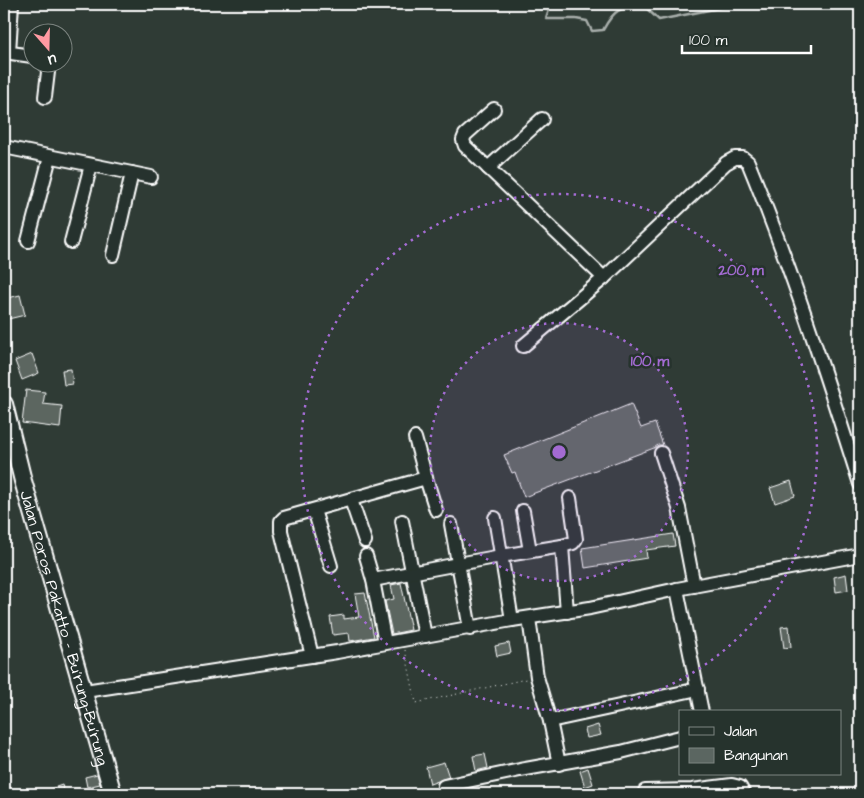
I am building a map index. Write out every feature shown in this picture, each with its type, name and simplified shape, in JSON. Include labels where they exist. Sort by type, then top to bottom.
[{"type":"main road","name":"Jalan Poros Pakatto - Bu'rung-Bu'rung","points":[[4,404],[23,482],[85,691],[113,794]]},
{"type":"street","points":[[12,4],[6,52],[22,54]]},
{"type":"street","points":[[45,97],[48,72]]},
{"type":"street","points":[[494,109],[464,137],[467,148],[604,278]]},
{"type":"street","points":[[488,168],[542,119]]},
{"type":"street","points":[[5,152],[50,157],[150,177]]},
{"type":"street","points":[[28,241],[50,157]]},
{"type":"street","points":[[523,346],[604,278],[726,163],[739,157],[746,159],[800,300],[860,484]]},
{"type":"street","points":[[71,242],[90,165]]},
{"type":"street","points":[[113,255],[132,173]]},
{"type":"street","points":[[415,438],[436,510]]},
{"type":"street","points":[[661,453],[678,508],[694,586]]},
{"type":"street","points":[[312,656],[280,527],[281,521],[284,518],[426,478]]},
{"type":"street","points":[[373,580],[573,543],[576,539],[570,498]]},
{"type":"street","points":[[351,500],[364,541]]},
{"type":"street","points":[[314,510],[331,566]]},
{"type":"street","points":[[523,511],[530,551]]},
{"type":"street","points":[[494,518],[512,620]]},
{"type":"street","points":[[402,521],[425,636]]},
{"type":"street","points":[[451,524],[470,629]]},
{"type":"street","points":[[562,546],[567,612]]},
{"type":"street","points":[[85,691],[312,656],[590,608],[677,588],[860,555]]},
{"type":"street","points":[[366,556],[373,580],[385,643]]},
{"type":"street","points":[[677,588],[702,710]]},
{"type":"street","points":[[529,618],[537,677],[550,721],[559,764]]},
{"type":"street","points":[[550,721],[698,689]]},
{"type":"street","points":[[444,786],[621,752],[679,737]]},
{"type":"street","points":[[645,791],[692,790],[714,780],[736,786],[742,789],[744,794]]},
{"type":"path","points":[[403,640],[416,703],[537,677]]},
{"type":"building","points":[[20,295],[25,315],[4,320],[4,299]]},
{"type":"building","points":[[32,354],[39,373],[22,380],[15,361]]},
{"type":"building","points":[[71,369],[73,384],[64,385],[62,370]]},
{"type":"building","points":[[26,390],[45,392],[43,404],[62,406],[60,428],[22,423]]},
{"type":"building","points":[[631,404],[641,428],[655,423],[663,445],[658,445],[524,497],[515,472],[512,473],[504,455]]},
{"type":"building","points":[[791,481],[795,496],[775,503],[770,488]]},
{"type":"building","points":[[673,534],[675,546],[646,550],[647,558],[585,568],[582,548]]},
{"type":"building","points":[[846,574],[848,590],[836,592],[834,577]]},
{"type":"building","points":[[401,583],[411,630],[392,634],[385,601],[394,599],[391,585]]},
{"type":"building","points":[[365,593],[374,637],[350,641],[349,633],[333,635],[330,617],[344,615],[344,619],[359,617],[355,594]]},
{"type":"building","points":[[789,626],[791,647],[784,648],[781,627]]},
{"type":"building","points":[[509,643],[511,653],[497,656],[495,646]]},
{"type":"building","points":[[598,725],[601,735],[587,738],[585,729]]},
{"type":"building","points":[[485,754],[488,768],[476,771],[473,756]]},
{"type":"building","points":[[444,762],[449,777],[430,784],[426,767]]},
{"type":"building","points":[[588,768],[593,784],[585,787],[580,771]]},
{"type":"building","points":[[97,774],[100,784],[87,787],[85,777]]},
{"type":"building","points":[[62,785],[65,794],[39,794],[39,793]]},
{"type":"waterway","points":[[533,4],[549,10],[546,19],[587,21],[592,31],[603,30],[611,17],[623,9],[644,6],[659,20],[739,4]]}]
